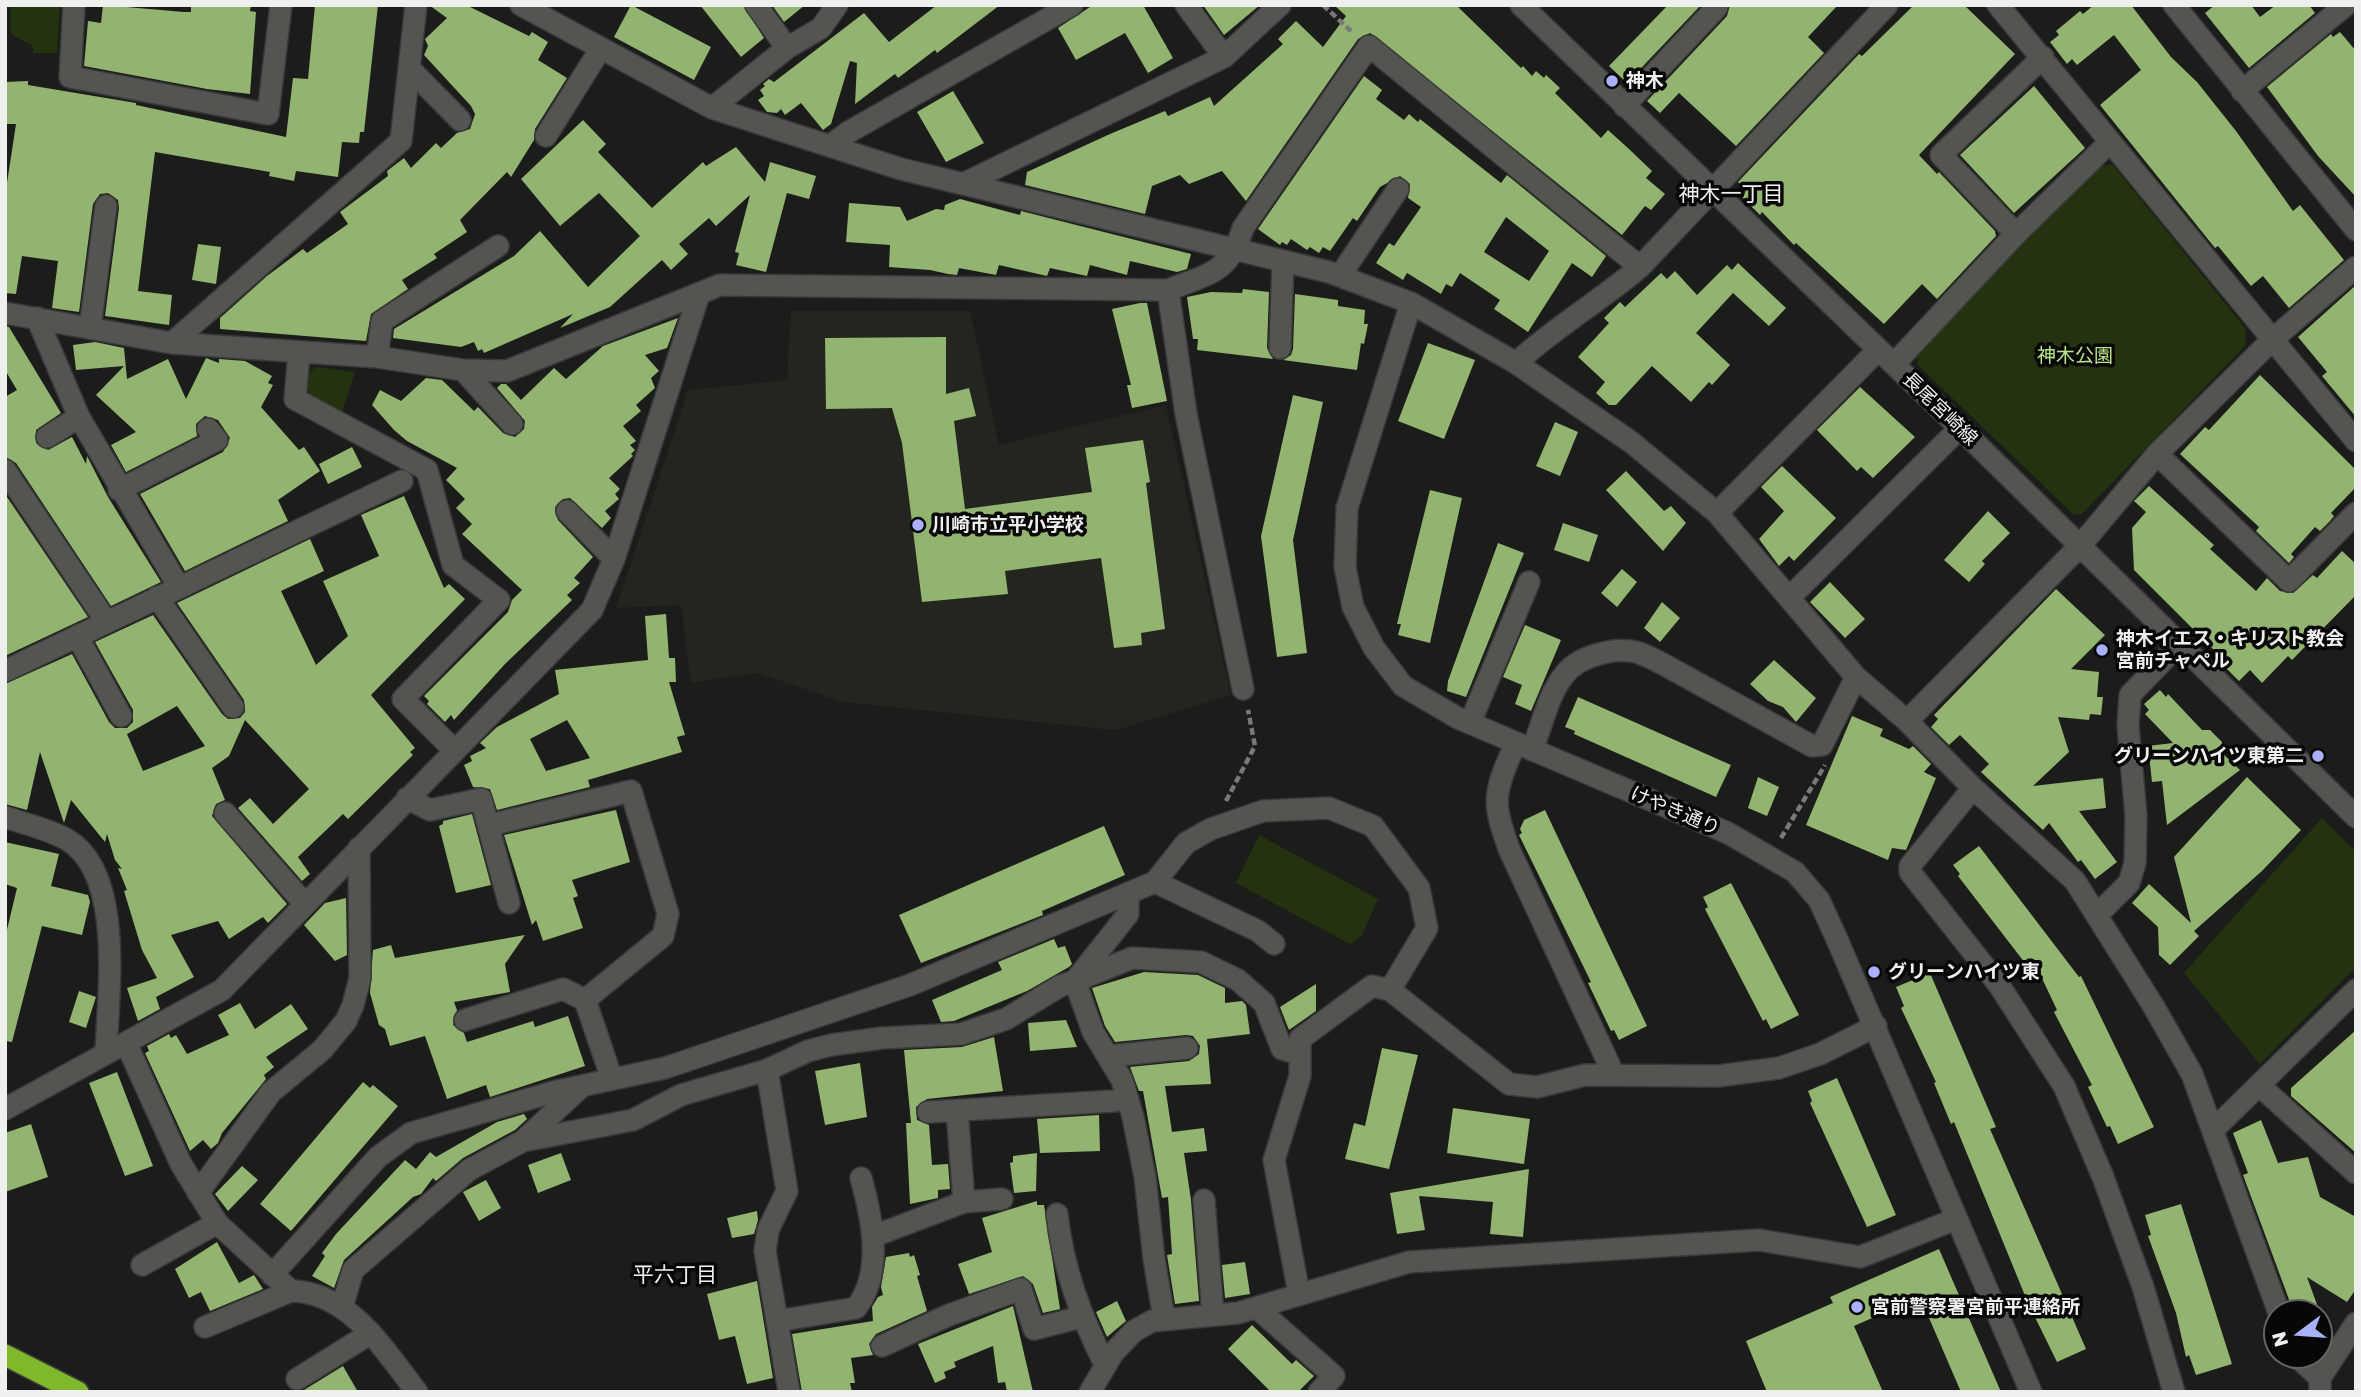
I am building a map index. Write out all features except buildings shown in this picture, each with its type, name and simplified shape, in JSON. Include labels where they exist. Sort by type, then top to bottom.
[{"type":"highway","points":[[5,1355],[78,1392]]},
{"type":"street","points":[[74,5],[70,77],[268,114],[281,5]]},
{"type":"street","points":[[172,343],[401,141],[416,5]]},
{"type":"street","points":[[521,5],[712,108],[901,169],[1340,276],[1410,303],[1516,363],[1631,442],[1717,513],[1856,677],[1907,721],[1973,788],[2075,881],[2192,1074],[2274,1299]]},
{"type":"street","points":[[756,5],[787,48]]},
{"type":"street","points":[[712,108],[787,48],[821,28],[837,5]]},
{"type":"street","points":[[830,146],[847,133],[1072,5]]},
{"type":"street","points":[[1186,5],[1224,57]]},
{"type":"street","points":[[965,183],[1224,57],[1280,5]]},
{"type":"street","name":"長尾宮崎線","points":[[1521,5],[1886,357],[2356,817]]},
{"type":"street","points":[[1516,363],[1549,332],[1604,298],[1640,267],[1888,5]]},
{"type":"street","points":[[1998,5],[2356,441]]},
{"type":"street","points":[[2174,5],[2356,230]]},
{"type":"street","points":[[2242,91],[2346,5]]},
{"type":"street","points":[[2352,5],[2356,9]]},
{"type":"street","points":[[1624,106],[1717,7]]},
{"type":"street","points":[[5,313],[172,343],[299,354],[377,357],[463,370],[507,371],[720,285],[1168,290],[1213,272],[1236,252],[1243,228],[1369,46],[1640,267]]},
{"type":"street","points":[[546,136],[601,48]]},
{"type":"street","points":[[2016,234],[1941,155],[2043,57]]},
{"type":"street","points":[[409,68],[460,120]]},
{"type":"street","points":[[1717,513],[1886,357],[2109,143]]},
{"type":"street","points":[[1340,276],[1398,189]]},
{"type":"street","points":[[90,328],[106,206]]},
{"type":"street","points":[[377,357],[382,321],[498,246]]},
{"type":"street","points":[[1280,348],[1283,263]]},
{"type":"street","points":[[1907,721],[2080,546],[2157,454],[2272,340],[2356,267]]},
{"type":"street","points":[[1168,290],[1186,414],[1243,689]]},
{"type":"street","points":[[5,1109],[222,990],[592,610],[614,559],[699,294]]},
{"type":"street","name":"けやき通り","points":[[1410,303],[1347,508],[1345,567],[1353,607],[1374,648],[1403,686],[1469,723],[1728,833],[1795,872],[1819,900],[2031,1392]]},
{"type":"street","points":[[37,318],[79,417],[119,490],[179,587]]},
{"type":"street","points":[[299,354],[295,399],[427,470],[453,565],[499,600],[402,699],[454,750]]},
{"type":"street","points":[[463,370],[512,424]]},
{"type":"street","points":[[47,437],[79,417]]},
{"type":"street","points":[[1790,597],[1959,428]]},
{"type":"street","points":[[119,490],[217,440],[208,429]]},
{"type":"street","points":[[2157,454],[2289,581],[2356,513]]},
{"type":"street","points":[[5,470],[106,621]]},
{"type":"street","points":[[5,671],[402,481]]},
{"type":"street","points":[[567,511],[614,559]]},
{"type":"street","points":[[1469,723],[1529,582]]},
{"type":"street","points":[[157,597],[233,707]]},
{"type":"street","points":[[77,636],[121,716]]},
{"type":"street","points":[[2097,915],[2129,883],[2135,863],[2136,816],[2128,726],[2130,695],[2179,644]]},
{"type":"street","points":[[1532,750],[1565,673],[1592,657],[1614,651],[1635,652],[1661,663],[1812,746],[1822,745],[1856,677]]},
{"type":"street","points":[[1511,754],[1495,793],[1498,818],[1509,849],[1614,1075]]},
{"type":"street","points":[[1973,788],[1910,866],[1910,872],[1999,985],[2064,1086],[2108,1189],[2143,1287],[2175,1392]]},
{"type":"street","points":[[490,825],[631,791],[668,914],[663,936],[585,1000]]},
{"type":"street","points":[[407,799],[429,810],[481,799],[509,903]]},
{"type":"street","points":[[272,1275],[317,1229],[378,1157],[411,1133],[583,1085],[665,1068],[752,1041],[897,990],[1154,883],[1186,843],[1211,829],[1264,811],[1329,808],[1373,826],[1419,888],[1426,928],[1390,990]]},
{"type":"street","points":[[225,813],[305,904]]},
{"type":"street","points":[[5,817],[68,839],[98,874],[106,902],[109,976],[106,1052]]},
{"type":"street","points":[[198,1193],[271,1092],[285,1078],[310,1062],[346,1021],[360,978],[359,848]]},
{"type":"street","points":[[1154,883],[1258,931],[1274,944]]},
{"type":"street","points":[[1075,981],[1128,914],[1128,893]]},
{"type":"street","points":[[523,1141],[633,1120],[681,1095],[767,1070],[808,1051],[831,1045],[881,1038],[961,1034],[1006,1019],[1060,986],[1132,958],[1201,962],[1238,980],[1264,1003],[1282,1049],[1299,1054]]},
{"type":"street","points":[[1075,981],[1093,1032],[1122,1080],[1133,1117],[1145,1177],[1164,1318]]},
{"type":"street","points":[[1299,1294],[1274,1160],[1300,1076],[1300,1039],[1372,986],[1390,990],[1509,1084],[1537,1087],[1585,1075],[1718,1076],[1779,1068],[1820,1054],[1875,1026]]},
{"type":"street","points":[[465,1020],[563,989],[585,1000],[612,1079]]},
{"type":"street","points":[[2213,1130],[2356,990]]},
{"type":"street","points":[[126,1043],[181,1164],[217,1223],[291,1291]]},
{"type":"street","points":[[1109,1056],[1187,1048]]},
{"type":"street","points":[[767,1070],[787,1191],[768,1230],[765,1251],[789,1392]]},
{"type":"street","points":[[342,1307],[353,1270],[469,1170],[523,1141],[583,1085]]},
{"type":"street","points":[[2260,1086],[2356,1173]]},
{"type":"street","points":[[928,1112],[1114,1101]]},
{"type":"street","points":[[957,1111],[964,1202]]},
{"type":"street","points":[[777,1321],[856,1308],[862,1301],[871,1267],[874,1236],[861,1178]]},
{"type":"street","points":[[874,1236],[964,1202],[1002,1199]]},
{"type":"street","points":[[1205,1200],[1213,1315]]},
{"type":"street","points":[[1057,1214],[1062,1251],[1081,1317],[1105,1365]]},
{"type":"street","points":[[1090,1392],[1105,1365],[1134,1331],[1164,1318],[1213,1315],[1257,1308],[1409,1262],[1759,1240],[1860,1256],[1956,1219]]},
{"type":"street","points":[[142,1265],[217,1223]]},
{"type":"street","points":[[882,1346],[949,1315],[1021,1289],[1034,1329],[1081,1317]]},
{"type":"street","points":[[205,1327],[291,1291],[301,1291],[342,1307],[371,1333],[417,1392]]},
{"type":"street","points":[[1257,1308],[1334,1376],[1320,1392]]},
{"type":"street","points":[[2307,1369],[2320,1385],[2356,1323]]},
{"type":"street","points":[[297,1378],[371,1333]]},
{"type":"path","points":[[1323,5],[1369,46]]},
{"type":"path","points":[[1211,829],[1255,746],[1243,689]]},
{"type":"path","points":[[1776,845],[1828,760]]},
{"type":"shaded area","name":"川崎市立平小学校","points":[[791,311],[970,311],[999,445],[1166,405],[1231,695],[1116,730],[843,702],[757,673],[691,683],[681,605],[616,608],[688,390],[787,380]]},
{"type":"green space","points":[[10,5],[60,5],[57,53],[33,53],[33,46],[11,34]]},
{"type":"green space","name":"神木公園","points":[[2112,164],[2246,329],[2245,346],[2081,515],[2073,514],[1918,365],[1916,355],[2098,166]]},
{"type":"green space","points":[[316,367],[355,372],[342,412],[306,389],[308,375]]},
{"type":"green space","points":[[2322,818],[2356,852],[2356,967],[2260,1064],[2184,973]]},
{"type":"green space","points":[[1259,835],[1378,899],[1362,935],[1350,944],[1236,883]]},
{"type":"place","name":"神木","points":[[1612,81]]},
{"type":"place","name":"川崎市立平小学校","points":[[918,525]]},
{"type":"place","name":"神木イエス・キリスト教会 宮前チャペル","points":[[2102,650]]},
{"type":"place","name":"グリーンハイツ東第二","points":[[2318,756]]},
{"type":"place","name":"グリーンハイツ東","points":[[1874,972]]},
{"type":"place","name":"宮前警察署宮前平連絡所","points":[[1857,1307]]},
{"type":"district","name":"神木一丁目","points":[[1731,194]]},
{"type":"district","name":"平六丁目","points":[[675,1275]]}]
